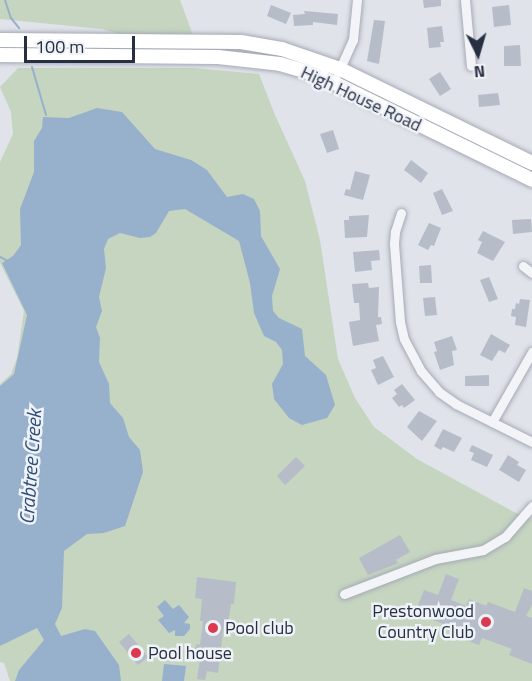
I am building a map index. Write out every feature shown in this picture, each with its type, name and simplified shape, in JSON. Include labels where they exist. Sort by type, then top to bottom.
[{"type":"main road","name":"High House Road","points":[[0,40],[241,42],[282,49],[340,69],[532,163]]},
{"type":"main road","name":"High House Road","points":[[0,55],[249,59],[280,64],[316,74],[532,180]]},
{"type":"street","points":[[334,83],[353,40],[357,0]]},
{"type":"street","points":[[465,0],[471,66]]},
{"type":"street","points":[[400,213],[394,244],[400,322],[404,339],[421,371],[439,392],[456,404],[532,442]]},
{"type":"street","points":[[523,266],[532,273]]},
{"type":"street","points":[[492,422],[532,352]]},
{"type":"street","points":[[344,594],[435,559],[483,550],[505,537],[532,506]]},
{"type":"green space","points":[[0,0],[180,0],[194,38],[123,35],[102,29],[0,19]]},
{"type":"green space","name":"Prestonwood Country Club","points":[[18,68],[193,68],[259,74],[305,181],[320,240],[338,359],[355,398],[374,427],[417,459],[514,512],[532,519],[532,681],[10,681],[4,663],[0,662],[0,384],[11,374],[17,358],[24,311],[0,263],[0,162],[13,134],[11,112],[0,87]]},
{"type":"water","name":"Crabtree Creek","points":[[97,108],[122,112],[155,149],[191,160],[207,170],[227,197],[243,194],[254,199],[260,211],[261,236],[280,269],[272,296],[273,311],[279,318],[302,329],[305,356],[326,375],[335,405],[327,418],[302,425],[289,418],[274,399],[272,384],[283,364],[282,350],[276,342],[264,336],[254,313],[250,283],[239,241],[185,209],[169,211],[156,233],[150,237],[140,238],[120,233],[108,239],[104,249],[106,268],[99,297],[102,311],[96,327],[100,338],[99,362],[109,384],[110,403],[123,418],[129,437],[140,450],[143,472],[125,526],[104,533],[87,534],[64,551],[62,608],[55,624],[61,636],[85,629],[95,631],[119,665],[121,681],[15,681],[19,670],[44,640],[37,628],[0,646],[0,386],[14,374],[27,315],[2,263],[13,256],[21,245],[20,209],[34,172],[34,141],[42,128],[43,117],[69,118]]},
{"type":"water","points":[[165,600],[173,609],[179,605],[189,617],[184,623],[190,624],[190,629],[184,636],[175,636],[175,630],[169,633],[158,620],[164,616],[157,607]]},
{"type":"water","points":[[164,664],[186,666],[184,681],[162,681]]},
{"type":"building","points":[[423,0],[441,0],[441,6],[424,8]]},
{"type":"building","points":[[271,5],[291,13],[286,24],[267,16]]},
{"type":"building","points":[[509,5],[511,25],[494,27],[492,7]]},
{"type":"building","points":[[304,11],[338,14],[337,25],[313,22],[313,25],[294,26],[293,15],[305,14]]},
{"type":"building","points":[[374,20],[385,21],[379,64],[367,61]]},
{"type":"building","points":[[442,26],[444,42],[440,42],[441,47],[429,48],[427,28]]},
{"type":"building","points":[[520,45],[521,66],[504,66],[504,46]]},
{"type":"building","points":[[440,72],[451,89],[440,96],[429,79]]},
{"type":"building","points":[[498,93],[500,105],[479,107],[478,95]]},
{"type":"building","points":[[333,130],[339,149],[327,153],[320,134]]},
{"type":"building","points":[[411,160],[428,173],[421,183],[404,170]]},
{"type":"building","points":[[355,171],[370,175],[363,200],[344,195],[346,189],[350,190]]},
{"type":"building","points":[[442,189],[453,211],[442,215],[433,193]]},
{"type":"building","points":[[369,215],[367,237],[345,238],[344,220],[349,220],[349,216]]},
{"type":"building","points":[[531,219],[532,232],[513,234],[512,220]]},
{"type":"building","points":[[429,223],[441,228],[434,246],[431,245],[428,250],[418,245]]},
{"type":"building","points":[[483,231],[505,242],[493,261],[477,253],[482,242],[478,240]]},
{"type":"building","points":[[379,250],[380,260],[371,261],[372,270],[355,272],[353,252]]},
{"type":"building","points":[[431,265],[432,283],[420,283],[419,266]]},
{"type":"building","points":[[489,277],[498,299],[489,302],[480,280]]},
{"type":"building","points":[[368,283],[369,288],[379,287],[378,317],[381,317],[382,324],[376,325],[379,341],[353,346],[349,322],[360,320],[359,303],[354,303],[352,284]]},
{"type":"building","points":[[435,297],[437,315],[425,316],[423,298]]},
{"type":"building","points":[[520,299],[530,300],[526,327],[515,325],[516,317],[511,316],[512,309],[515,309],[516,303],[519,304]]},
{"type":"building","points":[[491,334],[510,345],[505,353],[499,350],[492,361],[480,355]]},
{"type":"building","points":[[452,336],[457,350],[452,351],[454,365],[440,370],[434,352],[437,351],[434,342]]},
{"type":"building","points":[[383,356],[394,377],[378,385],[371,370],[376,368],[373,360]]},
{"type":"building","points":[[489,375],[489,386],[465,386],[465,376]]},
{"type":"building","points":[[402,384],[415,400],[404,408],[402,405],[399,407],[392,398],[397,394],[394,390]]},
{"type":"building","points":[[419,411],[437,421],[422,441],[407,427]]},
{"type":"building","points":[[443,429],[462,438],[454,452],[443,447],[441,450],[434,446]]},
{"type":"building","points":[[472,445],[493,455],[487,467],[471,460],[474,453],[469,451]]},
{"type":"building","points":[[508,455],[519,462],[517,465],[526,470],[519,482],[499,470]]},
{"type":"building","points":[[296,457],[305,466],[285,485],[277,476]]},
{"type":"building","points":[[400,535],[410,552],[396,560],[398,563],[368,575],[359,558]]},
{"type":"building","name":"Prestonwood Country Club","points":[[446,574],[459,579],[451,600],[466,606],[469,599],[486,606],[488,602],[515,612],[524,588],[532,591],[532,605],[526,616],[532,618],[532,664],[509,655],[512,649],[482,638],[479,645],[449,634],[451,627],[415,613],[424,590],[438,595]]},
{"type":"building","name":"Pool club","points":[[197,577],[236,582],[234,604],[231,604],[228,623],[224,623],[218,673],[207,671],[205,680],[197,679],[200,659],[196,659],[194,652],[197,644],[200,645],[203,621],[200,621],[202,599],[195,598]]},
{"type":"building","name":"Pool house","points":[[129,634],[148,657],[138,665],[119,642]]},
{"type":"waterway","points":[[5,0],[11,18],[19,28]]},
{"type":"waterway","points":[[32,67],[46,115]]},
{"type":"waterway","points":[[0,257],[6,260]]},
{"type":"place","name":"Prestonwood Country Club","points":[[486,622]]},
{"type":"place","name":"Pool club","points":[[213,628]]},
{"type":"place","name":"Pool house","points":[[136,653]]}]
